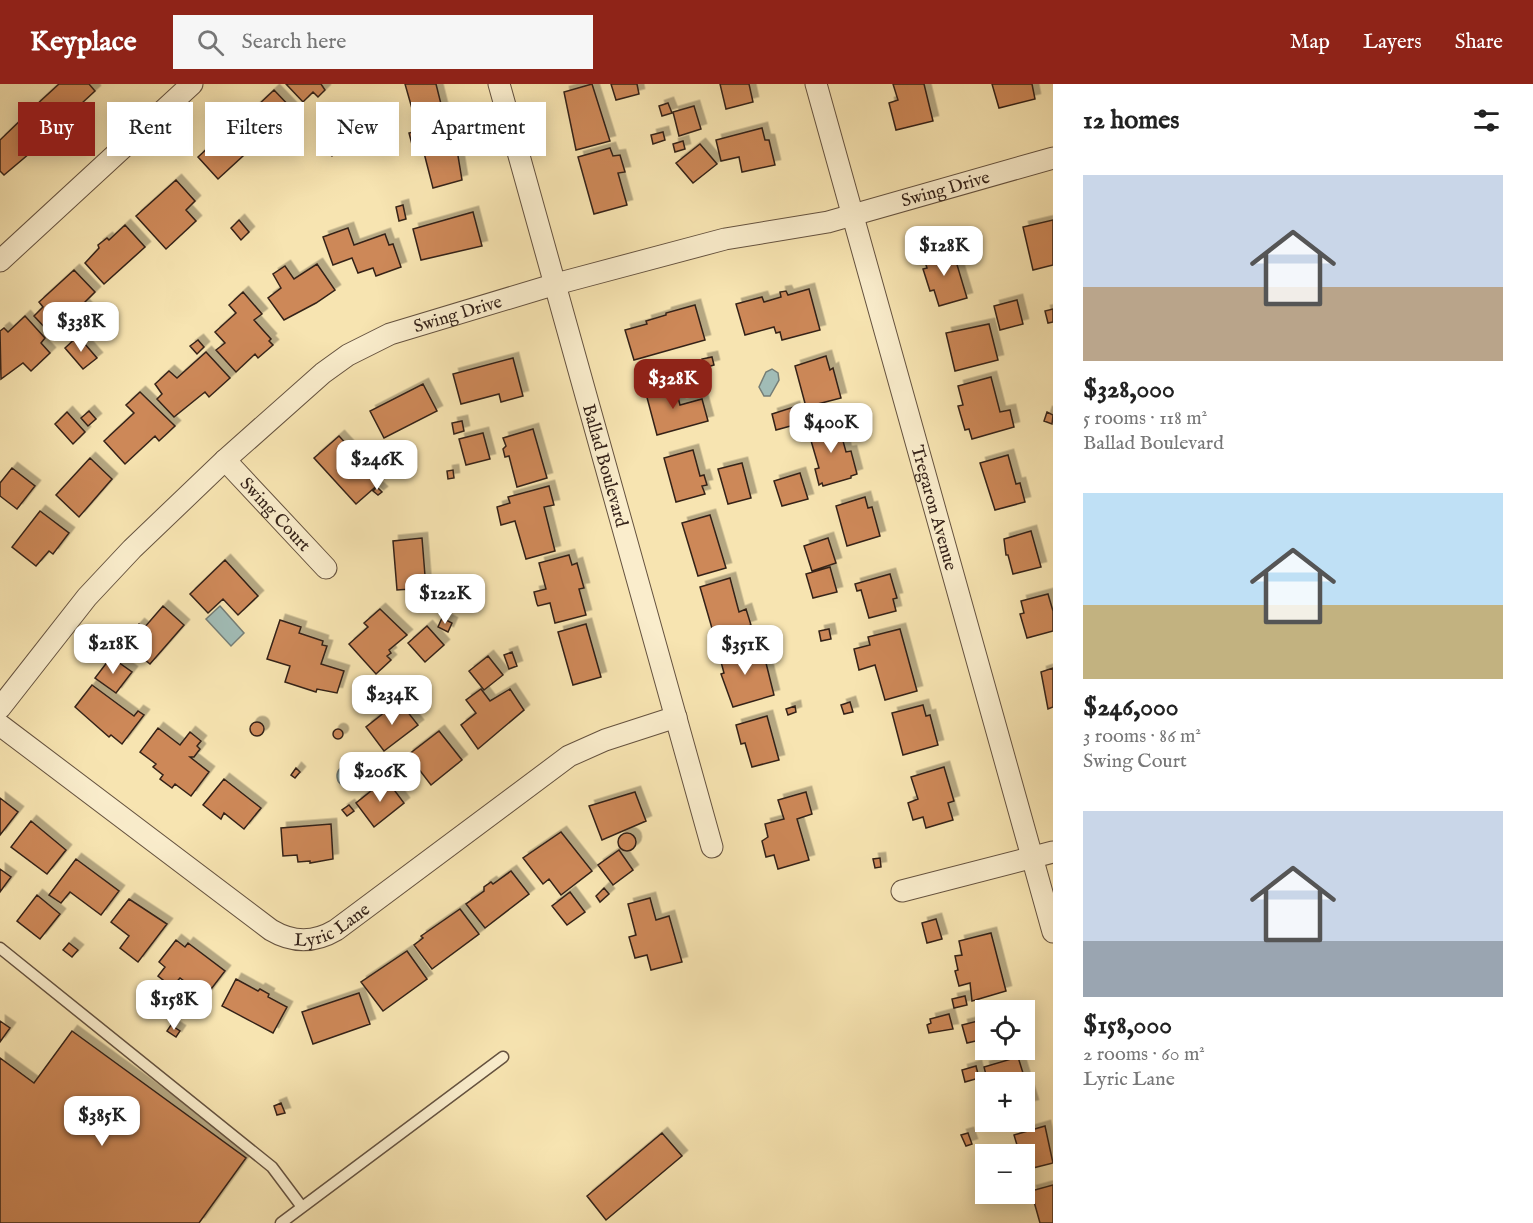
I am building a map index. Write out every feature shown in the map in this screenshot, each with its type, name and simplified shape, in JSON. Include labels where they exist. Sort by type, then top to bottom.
[{"type":"street","points":[[0,261],[192,84]]},
{"type":"street","name":"Ballad Boulevard","points":[[499,84],[712,847]]},
{"type":"street","name":"Tregaron Avenue","points":[[816,84],[1053,932]]},
{"type":"street","name":"Swing Drive","points":[[0,708],[87,597],[132,549],[225,460],[323,373],[348,355],[390,334],[556,284],[725,239],[789,230],[1053,158]]},
{"type":"street","name":"Swing Court","points":[[225,460],[326,568]]},
{"type":"street","name":"Lyric Lane","points":[[0,725],[271,930],[283,938],[300,941],[324,937],[336,930],[569,756],[605,740],[676,717]]},
{"type":"street","points":[[902,891],[1053,852]]},
{"type":"lane","points":[[0,948],[272,1167],[302,1207]]},
{"type":"lane","points":[[281,1223],[503,1057]]},
{"type":"water","points":[[772,369],[778,373],[779,380],[770,396],[764,396],[759,387],[766,372]]},
{"type":"water","points":[[220,606],[244,633],[231,646],[206,619]]},
{"type":"water","points":[[348,765],[356,768],[359,776],[356,784],[348,787],[340,784],[337,776],[340,768]]},
{"type":"building","points":[[59,84],[89,84],[95,91],[83,102],[39,102]]},
{"type":"building","points":[[286,84],[321,84],[325,90],[318,97],[313,92],[303,102]]},
{"type":"building","points":[[405,84],[436,84],[440,102],[411,102],[411,105]]},
{"type":"building","points":[[592,84],[610,141],[576,150],[564,92]]},
{"type":"building","points":[[611,84],[637,84],[639,94],[616,100]]},
{"type":"building","points":[[720,84],[749,84],[753,102],[726,109]]},
{"type":"building","points":[[893,84],[924,84],[933,121],[896,130],[889,103],[898,100]]},
{"type":"building","points":[[992,84],[1032,84],[1035,99],[999,108]]},
{"type":"building","points":[[274,90],[285,102],[261,102]]},
{"type":"building","points":[[668,103],[672,113],[662,116],[659,106]]},
{"type":"building","points":[[694,106],[701,129],[679,136],[673,112]]},
{"type":"building","points":[[18,123],[18,156],[26,156],[4,175],[0,171],[0,140]]},
{"type":"building","points":[[762,128],[765,140],[769,140],[775,165],[742,172],[739,157],[721,161],[716,140]]},
{"type":"building","points":[[663,132],[665,140],[653,144],[651,135]]},
{"type":"building","points":[[683,141],[685,149],[675,152],[673,144]]},
{"type":"building","points":[[700,144],[717,164],[693,183],[676,163]]},
{"type":"building","points":[[610,148],[613,156],[620,155],[625,172],[618,173],[627,205],[594,214],[578,157]]},
{"type":"building","points":[[205,151],[205,156],[243,156],[218,179],[198,157]]},
{"type":"building","points":[[425,156],[458,156],[462,180],[433,188]]},
{"type":"building","points":[[176,180],[195,201],[186,210],[196,221],[166,249],[136,216]]},
{"type":"building","points":[[403,205],[406,219],[399,221],[396,207]]},
{"type":"building","points":[[473,212],[482,246],[421,260],[413,229]]},
{"type":"building","points":[[239,220],[249,232],[241,240],[231,228]]},
{"type":"building","points":[[1053,220],[1053,265],[1033,270],[1023,227]]},
{"type":"building","points":[[125,225],[145,247],[104,284],[85,263],[99,248],[98,245],[107,238],[109,240]]},
{"type":"building","points":[[348,228],[354,245],[385,234],[389,245],[393,244],[401,267],[376,276],[373,268],[358,273],[352,258],[333,265],[323,237]]},
{"type":"building","points":[[952,248],[967,298],[939,306],[934,290],[930,291],[923,269],[927,268],[923,256]]},
{"type":"building","points":[[317,264],[335,290],[284,320],[268,298],[281,288],[273,274],[285,266],[294,279]]},
{"type":"building","points":[[74,270],[95,292],[83,304],[92,314],[79,326],[72,318],[62,327],[58,322],[48,331],[34,316],[43,307],[39,302]]},
{"type":"building","points":[[809,289],[820,330],[782,340],[780,332],[776,333],[774,327],[745,335],[736,304],[762,297],[764,302],[781,297],[780,292],[786,291],[788,295]]},
{"type":"building","points":[[243,292],[262,314],[254,320],[271,339],[269,341],[273,345],[258,358],[255,354],[236,372],[216,350],[225,343],[215,332],[236,313],[229,305]]},
{"type":"building","points":[[1017,300],[1023,324],[1000,330],[994,306]]},
{"type":"building","points":[[695,305],[705,340],[634,360],[625,330],[647,324],[646,321],[666,315],[666,313]]},
{"type":"building","points":[[1053,309],[1053,322],[1048,323],[1045,311]]},
{"type":"building","points":[[25,316],[45,338],[41,343],[50,353],[31,371],[23,363],[1,379],[0,331],[4,328],[8,332]]},
{"type":"building","points":[[989,324],[998,360],[955,371],[946,333]]},
{"type":"building","points":[[78,336],[97,358],[83,369],[65,348]]},
{"type":"building","points":[[198,340],[204,347],[197,354],[190,346]]},
{"type":"building","points":[[206,352],[230,378],[209,397],[205,392],[174,417],[157,399],[162,394],[155,384],[169,371],[177,378]]},
{"type":"building","points":[[826,356],[830,370],[833,368],[841,398],[806,407],[795,366]]},
{"type":"building","points":[[712,357],[714,365],[704,368],[702,359]]},
{"type":"building","points":[[513,358],[523,396],[501,402],[499,394],[461,404],[453,374]]},
{"type":"building","points":[[991,377],[1000,412],[1010,410],[1014,427],[972,439],[969,429],[965,430],[958,406],[963,405],[958,386]]},
{"type":"building","points":[[674,382],[680,405],[702,399],[708,421],[657,435],[645,390]]},
{"type":"building","points":[[423,384],[437,411],[384,438],[370,411]]},
{"type":"building","points":[[140,392],[175,426],[159,441],[155,436],[125,464],[104,441],[134,413],[126,405]]},
{"type":"building","points":[[794,407],[798,424],[776,430],[772,414]]},
{"type":"building","points":[[89,411],[96,419],[88,426],[81,418]]},
{"type":"building","points":[[67,412],[85,432],[73,444],[55,424]]},
{"type":"building","points":[[1047,412],[1053,415],[1052,424],[1044,421]]},
{"type":"building","points":[[837,419],[846,452],[851,451],[857,474],[823,486],[822,483],[819,485],[815,469],[819,468],[807,427]]},
{"type":"building","points":[[462,421],[464,431],[454,434],[452,423]]},
{"type":"building","points":[[533,429],[547,478],[517,487],[509,456],[505,457],[503,449],[506,446],[503,438]]},
{"type":"building","points":[[483,433],[490,459],[466,465],[459,439]]},
{"type":"building","points":[[339,436],[381,482],[356,504],[314,458]]},
{"type":"building","points":[[693,450],[700,476],[704,475],[707,485],[702,486],[705,494],[676,502],[664,458]]},
{"type":"building","points":[[1008,455],[1016,484],[1020,483],[1025,502],[995,510],[980,463]]},
{"type":"building","points":[[90,458],[112,479],[79,517],[56,495]]},
{"type":"building","points":[[742,463],[751,498],[728,504],[718,469]]},
{"type":"building","points":[[12,468],[35,486],[17,509],[0,496],[0,483]]},
{"type":"building","points":[[453,470],[454,478],[448,479],[447,471]]},
{"type":"building","points":[[800,473],[808,499],[782,506],[774,481]]},
{"type":"building","points":[[549,486],[554,505],[544,507],[555,551],[526,559],[515,521],[501,525],[497,507],[510,503],[508,497]]},
{"type":"building","points":[[377,487],[382,492],[378,495],[373,491]]},
{"type":"building","points":[[865,497],[868,508],[872,507],[880,536],[847,546],[836,506]]},
{"type":"building","points":[[40,511],[69,533],[53,554],[49,551],[36,566],[12,547]]},
{"type":"building","points":[[710,515],[726,568],[698,576],[682,523]]},
{"type":"building","points":[[1031,531],[1041,567],[1013,574],[1008,555],[1006,555],[1004,539]]},
{"type":"building","points":[[422,538],[426,588],[397,590],[393,541]]},
{"type":"building","points":[[828,538],[836,563],[812,571],[804,546]]},
{"type":"building","points":[[569,555],[572,565],[577,563],[584,588],[579,589],[586,615],[555,623],[550,603],[538,606],[537,604],[534,592],[546,589],[539,563]]},
{"type":"building","points":[[225,560],[258,596],[238,615],[223,599],[208,613],[190,594]]},
{"type":"building","points":[[830,567],[837,592],[813,598],[806,574]]},
{"type":"building","points":[[890,574],[897,598],[893,599],[896,611],[869,618],[861,590],[857,591],[855,584]]},
{"type":"building","points":[[730,578],[739,612],[746,609],[751,625],[742,628],[744,634],[716,642],[700,587]]},
{"type":"building","points":[[1048,594],[1053,611],[1053,631],[1027,638],[1020,614],[1024,613],[1021,601]]},
{"type":"building","points":[[163,606],[184,625],[150,664],[123,642],[139,624],[144,628]]},
{"type":"building","points":[[380,609],[407,635],[389,650],[391,653],[387,656],[391,660],[376,674],[349,644],[368,627],[364,623]]},
{"type":"building","points":[[442,618],[452,623],[448,632],[438,627]]},
{"type":"building","points":[[280,620],[301,627],[299,633],[323,641],[322,645],[327,646],[321,664],[344,671],[337,693],[317,689],[316,692],[285,682],[290,666],[267,659]]},
{"type":"building","points":[[586,624],[601,677],[573,685],[558,632]]},
{"type":"building","points":[[427,626],[444,645],[425,662],[408,643]]},
{"type":"building","points":[[829,629],[831,639],[821,641],[819,631]]},
{"type":"building","points":[[900,629],[917,691],[885,700],[875,665],[859,670],[854,649],[870,645],[868,637]]},
{"type":"building","points":[[747,644],[752,662],[765,659],[774,695],[733,707],[721,674],[724,673],[718,651]]},
{"type":"building","points":[[512,652],[517,666],[509,669],[504,655]]},
{"type":"building","points":[[488,656],[503,675],[484,690],[469,671]]},
{"type":"building","points":[[111,657],[132,672],[116,693],[95,678]]},
{"type":"building","points":[[1053,668],[1053,707],[1048,709],[1041,672]]},
{"type":"building","points":[[92,685],[134,716],[138,711],[144,715],[122,744],[111,735],[109,737],[75,707]]},
{"type":"building","points":[[481,689],[490,701],[510,689],[524,710],[478,749],[461,725],[476,713],[466,700]]},
{"type":"building","points":[[399,701],[418,725],[384,751],[366,727]]},
{"type":"building","points":[[850,702],[853,712],[844,714],[841,705]]},
{"type":"building","points":[[923,705],[926,716],[930,715],[938,745],[903,755],[892,713]]},
{"type":"building","points":[[795,706],[796,712],[788,715],[786,709]]},
{"type":"building","points":[[767,716],[779,760],[752,767],[745,743],[741,744],[736,725]]},
{"type":"building","points":[[257,722],[262,724],[264,729],[262,734],[257,736],[252,734],[250,729],[252,724]]},
{"type":"building","points":[[158,728],[180,745],[190,732],[201,741],[197,746],[200,749],[194,757],[190,757],[209,772],[191,796],[175,784],[172,788],[160,779],[163,775],[153,767],[156,764],[140,752]]},
{"type":"building","points":[[338,729],[343,734],[338,739],[333,734]]},
{"type":"building","points":[[439,731],[462,760],[431,785],[408,755]]},
{"type":"building","points":[[944,767],[954,801],[948,803],[953,820],[926,828],[923,817],[913,820],[908,803],[918,799],[911,777]]},
{"type":"building","points":[[296,768],[300,772],[295,778],[291,775]]},
{"type":"building","points":[[224,779],[261,808],[244,829],[224,813],[221,819],[203,805]]},
{"type":"building","points":[[386,779],[404,803],[374,827],[356,803]]},
{"type":"building","points":[[635,792],[646,821],[602,840],[589,806]]},
{"type":"building","points":[[806,792],[812,814],[797,819],[809,860],[778,869],[774,855],[766,857],[762,841],[768,837],[765,824],[784,819],[778,800]]},
{"type":"building","points":[[0,798],[18,812],[0,835]]},
{"type":"building","points":[[349,805],[354,811],[347,816],[342,810]]},
{"type":"building","points":[[31,821],[66,850],[47,874],[11,847]]},
{"type":"building","points":[[331,824],[333,859],[310,863],[310,861],[298,862],[297,855],[283,856],[281,828]]},
{"type":"building","points":[[561,832],[592,871],[561,895],[549,879],[543,884],[523,858]]},
{"type":"building","points":[[627,833],[633,836],[636,842],[633,848],[627,851],[621,848],[618,842],[621,836]]},
{"type":"building","points":[[619,850],[633,870],[613,885],[598,865]]},
{"type":"building","points":[[880,858],[881,867],[875,868],[873,859]]},
{"type":"building","points":[[76,859],[119,891],[101,915],[70,892],[61,903],[49,895]]},
{"type":"building","points":[[0,869],[11,877],[0,892]]},
{"type":"building","points":[[511,871],[529,894],[485,928],[466,904],[484,891],[484,887],[491,882],[493,884]]},
{"type":"building","points":[[604,888],[609,894],[600,902],[596,896]]},
{"type":"building","points":[[570,892],[585,912],[567,925],[552,906]]},
{"type":"building","points":[[37,895],[60,914],[40,939],[17,921]]},
{"type":"building","points":[[650,898],[656,920],[669,916],[682,962],[651,970],[647,955],[635,958],[629,937],[636,935],[628,904]]},
{"type":"building","points":[[129,899],[167,924],[138,962],[120,948],[129,936],[111,922]]},
{"type":"building","points":[[460,909],[479,934],[432,969],[414,945],[423,938],[421,936]]},
{"type":"building","points":[[936,919],[942,939],[927,943],[922,923]]},
{"type":"building","points":[[991,933],[1006,991],[972,1001],[970,983],[959,986],[955,971],[958,970],[955,956],[962,955],[959,941]]},
{"type":"building","points":[[176,940],[185,947],[188,943],[225,971],[205,997],[180,978],[172,987],[158,976],[165,967],[159,962]]},
{"type":"building","points":[[69,943],[78,950],[72,957],[63,950]]},
{"type":"building","points":[[407,951],[427,979],[383,1011],[361,982]]},
{"type":"building","points":[[236,979],[258,991],[260,989],[269,994],[268,997],[287,1007],[273,1033],[222,1006]]},
{"type":"building","points":[[359,993],[370,1024],[313,1044],[302,1012]]},
{"type":"building","points":[[965,996],[967,1005],[954,1008],[952,999]]},
{"type":"building","points":[[949,1014],[953,1029],[929,1033],[927,1025],[931,1023],[930,1019]]},
{"type":"building","points":[[0,1021],[10,1028],[0,1042]]},
{"type":"building","points":[[975,1022],[975,1041],[967,1043],[962,1025]]},
{"type":"building","points":[[171,1025],[180,1031],[176,1037],[167,1031]]},
{"type":"building","points":[[72,1031],[246,1158],[199,1223],[0,1223],[0,1058],[34,1083]]},
{"type":"building","points":[[1008,1060],[1019,1060],[1023,1072],[985,1072],[984,1067]]},
{"type":"building","points":[[976,1066],[978,1072],[975,1072],[975,1079],[965,1082],[962,1070]]},
{"type":"building","points":[[281,1103],[285,1113],[277,1115],[274,1106]]},
{"type":"building","points":[[1045,1126],[1053,1163],[1035,1168],[1035,1144],[1017,1144],[1014,1135],[1035,1132],[1035,1129]]},
{"type":"building","points":[[662,1133],[682,1156],[606,1220],[587,1196]]},
{"type":"building","points":[[968,1133],[972,1144],[966,1146],[961,1135]]},
{"type":"building","points":[[1053,1185],[1053,1223],[1040,1223],[1035,1204],[1035,1190]]}]
